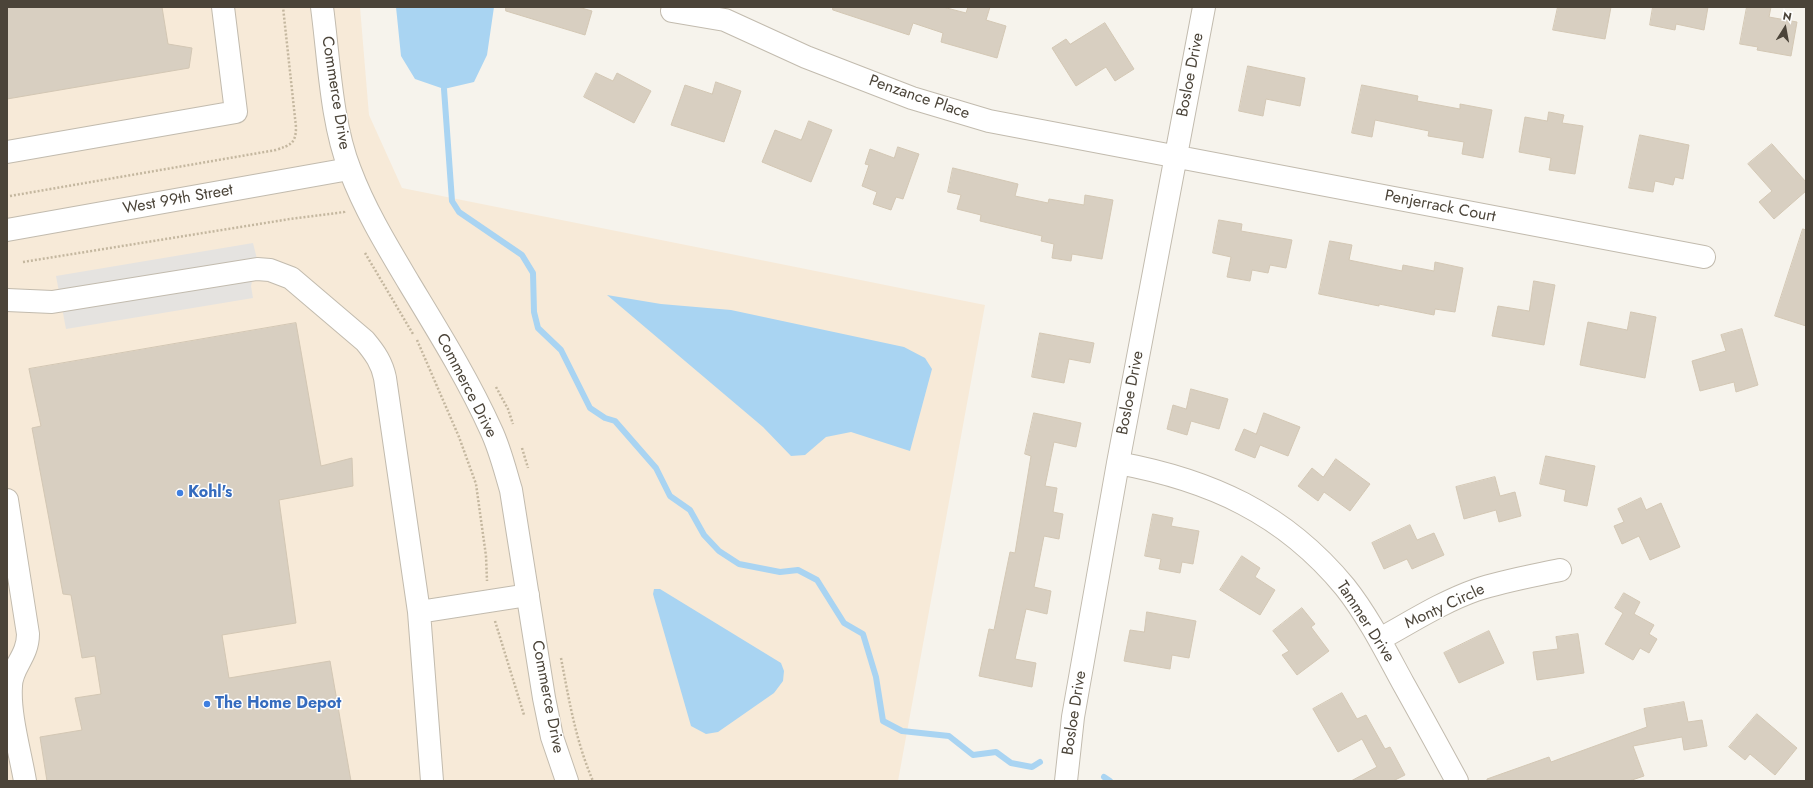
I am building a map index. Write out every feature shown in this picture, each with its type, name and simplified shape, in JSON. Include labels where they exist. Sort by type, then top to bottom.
[{"type":"street","points":[[7,152],[236,112],[223,7]]},
{"type":"street","name":"Commerce Drive","points":[[322,7],[338,130],[349,169],[373,224],[450,350],[492,432],[510,490],[544,698],[552,737],[567,781]]},
{"type":"street","name":"Bosloe Drive","points":[[1066,781],[1073,717],[1118,463],[1204,7]]},
{"type":"street","name":"Penzance Place","points":[[672,11],[725,20],[813,60],[912,98],[989,121],[1175,156]]},
{"type":"street","name":"Penjerrack Court","points":[[1175,156],[1704,257]]},
{"type":"street","name":"West 99th Street","points":[[7,230],[349,169]]},
{"type":"street","points":[[7,300],[52,302],[257,269],[270,270],[291,278],[365,341],[375,353],[382,366],[419,612],[432,781]]},
{"type":"street","name":"Tammer Drive","points":[[1118,463],[1164,472],[1211,488],[1238,500],[1286,530],[1317,557],[1345,587],[1380,639],[1457,781]]},
{"type":"street","points":[[7,500],[28,634],[26,650],[10,685],[12,708],[25,781]]},
{"type":"street","name":"Monty Circle","points":[[1380,639],[1449,602],[1475,591],[1509,580],[1560,570]]},
{"type":"street","points":[[419,612],[528,595]]},
{"type":"path","points":[[10,196],[276,150],[292,143],[295,140],[296,127],[283,7]]},
{"type":"path","points":[[23,262],[290,219],[344,212],[346,216]]},
{"type":"path","points":[[364,251],[417,340],[459,437],[476,484],[486,556],[487,581],[498,634],[527,723]]},
{"type":"shaded area","points":[[7,7],[360,7],[369,115],[402,188],[985,305],[898,781],[7,781]]},
{"type":"shaded area","points":[[253,243],[257,259],[251,286],[253,298],[66,329],[56,276]]},
{"type":"water","points":[[396,7],[494,7],[487,55],[474,82],[444,89],[415,79],[401,56]]},
{"type":"water","points":[[607,295],[661,304],[731,310],[904,347],[925,358],[932,369],[910,451],[851,432],[826,437],[805,455],[791,456],[763,427]]},
{"type":"water","points":[[654,589],[660,589],[781,663],[784,671],[783,681],[774,693],[718,732],[706,734],[691,726],[653,594]]},
{"type":"building","points":[[7,7],[162,7],[168,44],[192,48],[189,68],[7,99]]},
{"type":"building","points":[[506,7],[578,7],[592,11],[585,35],[506,11]]},
{"type":"building","points":[[833,7],[943,7],[966,13],[968,7],[990,7],[986,20],[1006,26],[997,58],[941,42],[943,33],[913,23],[909,35],[833,10]]},
{"type":"building","points":[[1558,7],[1611,7],[1605,39],[1553,30]]},
{"type":"building","points":[[1653,7],[1708,7],[1704,30],[1676,24],[1675,30],[1650,25]]},
{"type":"building","points":[[1747,7],[1771,7],[1769,17],[1797,22],[1791,56],[1757,50],[1758,47],[1740,44]]},
{"type":"building","points":[[1105,23],[1134,69],[1115,81],[1106,67],[1076,86],[1052,48],[1066,39],[1070,44]]},
{"type":"building","points":[[1248,66],[1305,78],[1300,106],[1266,99],[1263,116],[1239,111]]},
{"type":"building","points":[[596,73],[613,81],[617,73],[651,91],[634,123],[584,97]]},
{"type":"building","points":[[716,82],[741,91],[724,142],[671,125],[685,85],[712,94]]},
{"type":"building","points":[[1362,85],[1418,96],[1417,101],[1460,109],[1460,104],[1492,110],[1483,158],[1462,154],[1464,142],[1428,136],[1429,131],[1375,120],[1372,137],[1352,133]]},
{"type":"building","points":[[1549,112],[1564,115],[1562,123],[1583,126],[1575,174],[1549,170],[1551,158],[1519,152],[1525,117],[1547,121]]},
{"type":"building","points":[[809,121],[832,130],[811,182],[762,162],[775,130],[801,140]]},
{"type":"building","points":[[1640,135],[1689,145],[1683,179],[1675,177],[1673,185],[1655,181],[1653,192],[1629,188]]},
{"type":"building","points":[[1772,144],[1806,182],[1806,191],[1774,219],[1759,202],[1772,191],[1748,164]]},
{"type":"building","points":[[898,147],[919,154],[903,199],[896,197],[891,210],[873,204],[877,192],[862,186],[869,165],[865,164],[870,149],[894,158]]},
{"type":"building","points":[[953,168],[1018,184],[1015,196],[1048,203],[1049,199],[1084,205],[1085,195],[1113,200],[1102,259],[1072,254],[1071,261],[1052,258],[1054,244],[1041,241],[1042,236],[980,221],[981,215],[957,209],[961,195],[948,192]]},
{"type":"building","points":[[1219,220],[1242,224],[1241,231],[1292,240],[1286,268],[1270,265],[1268,273],[1252,270],[1250,281],[1227,277],[1231,257],[1213,253]]},
{"type":"building","points":[[1803,229],[1806,230],[1806,326],[1775,316]]},
{"type":"building","points":[[1330,241],[1352,245],[1349,260],[1402,271],[1403,265],[1434,271],[1435,262],[1463,268],[1455,312],[1435,309],[1434,315],[1319,294]]},
{"type":"building","points":[[1534,281],[1555,285],[1544,345],[1492,336],[1498,306],[1529,311]]},
{"type":"building","points":[[1631,312],[1656,317],[1645,378],[1580,365],[1588,322],[1627,330]]},
{"type":"building","name":"Kohl's","points":[[296,323],[321,466],[352,458],[353,486],[279,500],[296,623],[222,635],[229,678],[330,661],[351,781],[47,781],[40,737],[82,730],[75,698],[101,694],[95,656],[82,658],[71,595],[63,594],[32,428],[41,426],[29,369]]},
{"type":"building","points":[[1742,329],[1758,385],[1736,392],[1734,382],[1700,391],[1692,361],[1726,351],[1721,335]]},
{"type":"building","points":[[1040,333],[1094,343],[1090,363],[1069,359],[1064,383],[1032,377]]},
{"type":"building","points":[[1191,389],[1228,399],[1219,429],[1191,421],[1187,435],[1167,429],[1173,405],[1186,409]]},
{"type":"building","points":[[1034,413],[1081,423],[1076,447],[1054,442],[1045,486],[1057,488],[1053,512],[1063,514],[1059,539],[1044,536],[1034,587],[1051,591],[1047,614],[1026,609],[1015,659],[1036,663],[1032,687],[979,676],[989,629],[994,630],[1010,552],[1015,553],[1031,456],[1025,454]]},
{"type":"building","points":[[1264,413],[1300,427],[1288,456],[1260,445],[1255,458],[1235,450],[1244,429],[1256,434]]},
{"type":"building","points":[[1546,456],[1595,466],[1587,506],[1564,501],[1566,490],[1540,484]]},
{"type":"building","points":[[1336,459],[1370,484],[1350,511],[1324,492],[1318,501],[1298,486],[1312,468],[1323,477]]},
{"type":"building","points":[[1495,477],[1500,496],[1515,492],[1521,516],[1499,522],[1496,510],[1464,519],[1456,487]]},
{"type":"building","points":[[1641,498],[1646,510],[1661,503],[1680,547],[1650,560],[1639,536],[1622,544],[1614,526],[1624,522],[1618,509]]},
{"type":"building","points":[[1153,514],[1173,518],[1171,526],[1199,531],[1193,564],[1182,562],[1180,573],[1159,569],[1161,559],[1145,556]]},
{"type":"building","points":[[1410,525],[1417,540],[1434,533],[1444,555],[1412,569],[1407,559],[1384,569],[1372,543]]},
{"type":"building","points":[[1242,556],[1260,568],[1255,577],[1275,590],[1260,615],[1220,590]]},
{"type":"building","points":[[1624,593],[1640,602],[1634,614],[1654,625],[1649,634],[1657,639],[1649,653],[1640,648],[1633,660],[1605,644],[1623,613],[1615,608]]},
{"type":"building","points":[[1302,608],[1315,624],[1311,627],[1329,651],[1297,675],[1282,655],[1289,651],[1273,631]]},
{"type":"building","points":[[1147,612],[1196,621],[1189,658],[1172,655],[1170,669],[1124,661],[1130,630],[1144,632]]},
{"type":"building","points":[[1489,631],[1504,663],[1459,683],[1444,653]]},
{"type":"building","points":[[1578,634],[1584,673],[1537,680],[1533,652],[1558,649],[1556,637]]},
{"type":"building","points":[[1342,693],[1357,719],[1366,715],[1385,749],[1390,747],[1405,775],[1393,781],[1351,781],[1377,767],[1362,739],[1338,752],[1313,709]]},
{"type":"building","points":[[1684,702],[1688,722],[1702,720],[1707,746],[1684,750],[1682,737],[1633,746],[1644,776],[1629,781],[1487,781],[1487,779],[1549,757],[1551,762],[1647,727],[1644,709]]},
{"type":"building","points":[[1757,714],[1797,748],[1775,775],[1750,754],[1745,760],[1729,747]]},
{"type":"waterway","points":[[444,89],[452,201],[459,212],[522,255],[533,273],[534,312],[538,328],[561,350],[590,408],[605,418],[615,421],[656,468],[670,496],[690,510],[704,535],[719,551],[739,564],[780,572],[798,570],[817,580],[844,623],[863,634],[876,677],[883,721],[902,731],[949,736],[973,755],[996,752],[1011,763],[1032,767],[1040,762]]},
{"type":"waterway","points":[[1104,777],[1110,781]]},
{"type":"place","name":"Kohl's","points":[[180,493]]},
{"type":"place","name":"The Home Depot","points":[[207,704]]}]
